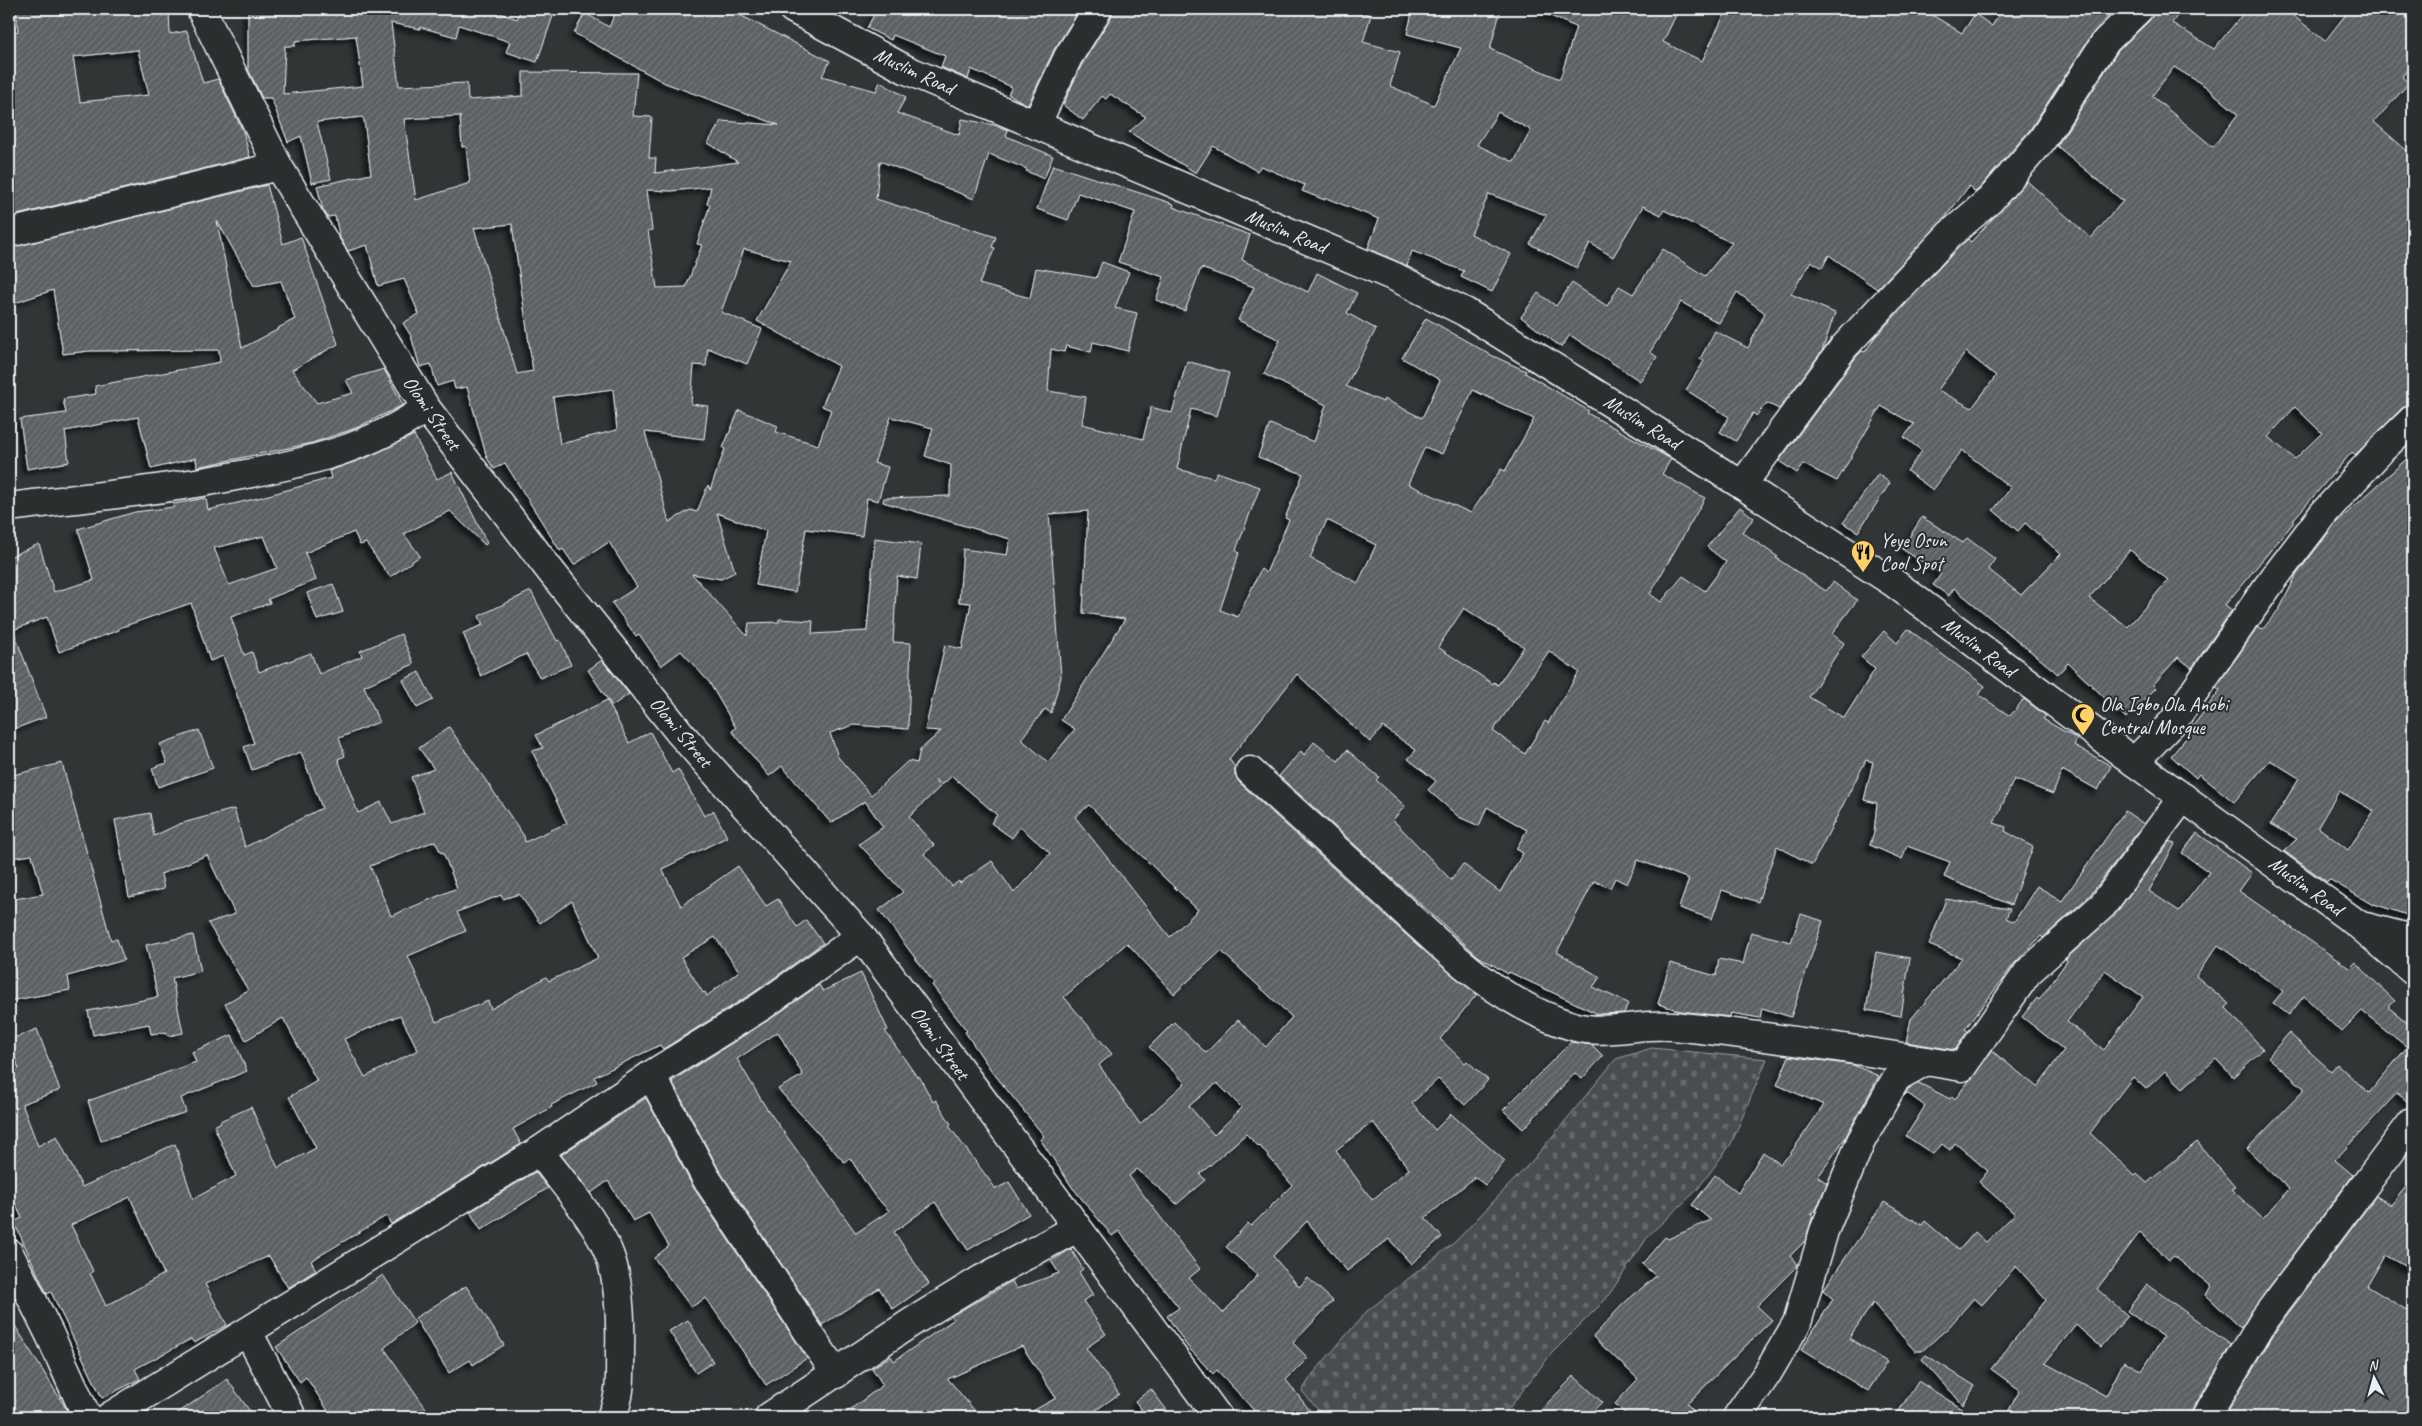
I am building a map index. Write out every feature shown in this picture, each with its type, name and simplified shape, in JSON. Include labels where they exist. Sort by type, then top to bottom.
[{"type":"street","name":"Olomi Street","points":[[201,9],[278,166],[426,408],[549,569],[680,733],[861,936],[1218,1417]]},
{"type":"street","name":"Muslim Road","points":[[793,9],[907,70],[1395,277],[1465,312],[1742,485],[1894,583],[2134,762],[2359,925],[2413,971]]},
{"type":"street","points":[[1036,125],[1068,57],[1098,9]]},
{"type":"street","points":[[1742,485],[1844,347],[1949,235],[1990,200],[2042,140],[2106,41],[2139,9]]},
{"type":"street","points":[[9,233],[278,166]]},
{"type":"street","points":[[9,507],[191,485],[316,460],[363,442],[407,422],[426,408]]},
{"type":"street","points":[[2134,762],[2173,722],[2268,586],[2323,514],[2381,450],[2413,419]]},
{"type":"street","points":[[1250,771],[1381,889],[1435,942],[1510,1000],[1533,1011],[1576,1027],[1597,1030],[1666,1026],[1735,1032],[1962,1067],[2028,972],[2103,905],[2183,797]]},
{"type":"street","points":[[2359,925],[2413,939]]},
{"type":"street","points":[[109,1417],[539,1151],[651,1076],[762,1006],[861,936]]},
{"type":"street","points":[[1737,1417],[1767,1374],[1797,1323],[1824,1231],[1861,1141],[1897,1077],[1926,1061]]},
{"type":"street","points":[[651,1076],[706,1178],[836,1374]]},
{"type":"street","points":[[2206,1417],[2265,1318],[2413,1121]]},
{"type":"street","points":[[539,1151],[603,1240],[613,1265],[621,1310],[620,1379],[616,1407],[611,1417]]},
{"type":"street","points":[[769,1417],[912,1322],[974,1284],[1077,1228]]},
{"type":"street","points":[[9,1253],[50,1335],[87,1417]]},
{"type":"street","points":[[248,1332],[292,1417]]},
{"type":"green space","points":[[1652,1048],[1767,1059],[1731,1144],[1697,1190],[1649,1235],[1606,1299],[1551,1354],[1510,1407],[1499,1417],[1324,1417],[1302,1391],[1312,1375],[1366,1312],[1455,1242],[1533,1160],[1616,1059]]},
{"type":"building","points":[[16,9],[169,9],[170,34],[187,31],[203,83],[218,79],[243,131],[250,157],[9,217],[9,167],[14,165],[12,154],[15,153],[9,112],[9,34],[18,31]],"holes":[[[138,50],[149,95],[80,102],[73,57]]]},
{"type":"building","points":[[248,9],[488,9],[517,19],[521,9],[532,9],[553,16],[537,62],[506,52],[510,42],[459,25],[456,37],[420,27],[420,29],[391,23],[399,86],[467,83],[468,100],[523,96],[523,72],[637,73],[633,116],[652,117],[649,158],[656,158],[655,173],[738,162],[708,143],[721,121],[779,125],[665,83],[574,33],[585,13],[609,27],[617,9],[663,9],[686,16],[689,9],[728,9],[830,61],[822,76],[876,91],[880,82],[906,97],[897,113],[959,135],[962,119],[994,125],[1008,130],[1006,136],[1053,156],[1044,179],[1026,171],[1027,169],[989,154],[974,199],[880,161],[876,199],[996,237],[992,247],[995,248],[979,284],[1030,298],[1036,268],[1096,278],[1102,262],[1129,272],[1115,308],[1137,313],[1128,351],[1093,342],[1091,352],[1066,346],[1064,352],[1051,349],[1048,391],[1086,397],[1082,424],[1143,439],[1151,407],[1172,413],[1187,361],[1229,373],[1217,416],[1191,409],[1177,469],[1214,478],[1217,472],[1260,487],[1236,550],[1239,553],[1220,610],[1238,617],[1261,569],[1266,573],[1289,520],[1285,518],[1303,474],[1258,457],[1270,424],[1314,442],[1326,405],[1264,374],[1280,340],[1238,320],[1254,287],[1201,268],[1185,311],[1156,300],[1164,277],[1118,262],[1135,212],[1078,193],[1068,220],[1037,209],[1053,165],[1174,204],[1173,207],[1250,235],[1242,260],[1308,292],[1317,273],[1357,293],[1347,313],[1376,329],[1346,386],[1383,402],[1384,399],[1422,418],[1440,380],[1402,358],[1426,318],[1491,355],[1526,371],[1525,373],[1589,411],[1587,413],[1671,459],[1662,474],[1705,498],[1650,594],[1661,602],[1683,576],[1705,591],[1726,562],[1707,547],[1740,507],[1754,518],[1742,532],[1778,557],[1776,558],[1826,591],[1833,582],[1857,600],[1832,634],[1844,643],[1809,697],[1844,718],[1875,669],[1861,657],[1884,631],[1897,643],[1908,629],[1985,686],[1979,695],[2010,716],[2024,699],[2046,716],[2043,719],[2077,739],[2074,745],[2111,766],[2098,790],[2062,770],[2053,794],[2014,779],[1994,823],[2006,827],[2005,831],[2033,847],[2011,905],[1944,877],[1950,862],[1907,846],[1902,859],[1870,845],[1874,832],[1877,803],[1864,800],[1873,762],[1866,760],[1812,865],[1777,846],[1758,902],[1722,890],[1712,919],[1679,908],[1689,879],[1638,860],[1627,884],[1615,878],[1610,888],[1594,881],[1557,952],[1600,977],[1593,987],[1628,1003],[1624,1013],[1598,1014],[1509,972],[1508,974],[1478,956],[1279,776],[1301,751],[1304,755],[1314,742],[1338,761],[1347,750],[1379,777],[1376,780],[1405,806],[1393,820],[1451,880],[1463,864],[1500,892],[1523,853],[1516,849],[1527,830],[1487,807],[1479,826],[1459,817],[1428,790],[1436,781],[1408,759],[1416,750],[1383,727],[1370,742],[1297,674],[1229,759],[1235,767],[1235,776],[1240,783],[1413,941],[1477,994],[1440,1039],[1465,1063],[1467,1061],[1488,1080],[1465,1105],[1438,1079],[1412,1103],[1435,1130],[1451,1114],[1505,1161],[1485,1185],[1475,1177],[1425,1218],[1442,1237],[1411,1264],[1389,1239],[1347,1271],[1307,1221],[1273,1256],[1299,1287],[1308,1278],[1333,1301],[1293,1343],[1308,1358],[1286,1380],[1315,1417],[1260,1417],[1217,1370],[1213,1374],[1187,1346],[1167,1316],[1179,1308],[1119,1231],[1112,1236],[1072,1187],[1040,1139],[1044,1136],[991,1070],[965,1032],[967,1031],[932,985],[934,983],[879,910],[903,892],[859,844],[883,827],[865,801],[831,823],[782,766],[769,776],[732,731],[736,728],[709,682],[681,651],[661,666],[639,634],[636,636],[612,603],[637,587],[609,542],[574,565],[563,549],[560,551],[505,463],[494,469],[487,458],[467,387],[455,389],[453,381],[437,386],[431,364],[420,367],[411,336],[403,323],[419,314],[404,279],[378,286],[367,245],[348,251],[340,238],[335,216],[328,217],[323,210],[317,186],[371,174],[364,120],[362,117],[317,122],[331,179],[312,183],[301,136],[288,142],[271,98],[262,98],[248,69]],"holes":[[[356,36],[363,86],[283,94],[285,46],[295,46],[295,41]],[[460,116],[462,147],[466,146],[470,183],[416,200],[404,119]],[[711,187],[707,204],[710,205],[697,244],[702,245],[686,287],[657,288],[648,231],[652,230],[647,190],[671,191]],[[512,224],[533,371],[517,374],[474,228]],[[744,249],[791,261],[757,321],[839,366],[822,406],[831,410],[818,445],[776,432],[778,426],[739,410],[723,448],[725,449],[710,490],[708,485],[697,512],[690,510],[669,522],[645,432],[704,439],[708,406],[691,404],[694,365],[706,366],[708,348],[747,364],[762,329],[721,312]],[[613,389],[617,430],[560,444],[553,397]],[[1473,390],[1534,419],[1505,471],[1501,469],[1471,513],[1408,484],[1425,447],[1442,454]],[[891,417],[933,428],[925,456],[951,465],[950,496],[884,498],[883,502],[1010,539],[1007,555],[963,549],[959,602],[971,603],[962,649],[945,645],[925,730],[941,731],[920,750],[917,763],[908,761],[871,795],[838,757],[830,733],[854,725],[908,729],[911,643],[893,642],[897,576],[917,579],[921,544],[875,538],[867,631],[812,634],[813,621],[779,619],[779,622],[749,623],[747,636],[692,574],[721,579],[735,572],[717,513],[766,531],[756,585],[795,592],[806,529],[862,536],[867,498],[878,501],[888,467],[874,463]],[[1088,511],[1083,613],[1125,619],[1061,720],[1075,729],[1048,762],[1021,739],[1045,709],[1051,713],[1061,677],[1049,514]],[[1327,520],[1376,545],[1358,583],[1310,558]],[[1464,608],[1524,647],[1498,685],[1494,682],[1493,684],[1438,647]],[[1549,651],[1579,672],[1548,723],[1545,721],[1525,754],[1493,731]],[[952,776],[997,815],[991,823],[1012,838],[1020,827],[1050,853],[1014,893],[992,861],[960,883],[959,881],[952,886],[924,854],[934,845],[909,817],[940,787],[935,780],[942,785]],[[1089,805],[1198,910],[1170,937],[1075,817]],[[1127,943],[1174,994],[1221,951],[1292,1017],[1266,1047],[1238,1020],[1206,1053],[1174,1022],[1149,1047],[1185,1083],[1140,1124],[1099,1065],[1112,1054],[1064,997]],[[1217,1083],[1242,1108],[1214,1135],[1189,1106]],[[1373,1122],[1409,1169],[1372,1200],[1336,1150]],[[1246,1134],[1260,1146],[1292,1185],[1251,1226],[1248,1223],[1226,1247],[1258,1275],[1223,1313],[1189,1278],[1200,1269],[1129,1176],[1137,1169],[1177,1204],[1205,1180],[1200,1174]]]},
{"type":"building","points":[[877,9],[1080,9],[1054,50],[1028,105],[1008,94],[1012,87],[971,69],[968,79],[941,67],[945,56],[893,35],[891,40],[867,28]]},
{"type":"building","points":[[1114,9],[1166,9],[1176,15],[1181,9],[1348,9],[1371,15],[1363,42],[1400,52],[1390,86],[1434,105],[1461,48],[1407,34],[1413,9],[1501,9],[1490,49],[1560,79],[1576,27],[1534,9],[1679,9],[1663,42],[1702,61],[1727,9],[1922,9],[1962,33],[1975,14],[1992,26],[2002,9],[2117,9],[2093,33],[2029,131],[1979,189],[1975,192],[1969,186],[1944,219],[1877,289],[1829,255],[1822,268],[1811,261],[1791,294],[1835,313],[1822,351],[1779,409],[1767,403],[1756,416],[1753,413],[1736,441],[1720,432],[1729,417],[1686,390],[1704,361],[1700,359],[1715,331],[1748,348],[1765,313],[1737,292],[1719,323],[1681,302],[1650,352],[1657,357],[1640,381],[1570,335],[1561,347],[1521,317],[1538,293],[1556,306],[1572,283],[1607,306],[1619,286],[1633,294],[1663,249],[1705,276],[1732,243],[1664,210],[1661,215],[1643,206],[1613,257],[1590,243],[1577,268],[1530,244],[1546,215],[1489,194],[1471,234],[1511,254],[1492,292],[1461,277],[1464,271],[1412,251],[1407,266],[1368,248],[1379,219],[1326,198],[1325,200],[1302,191],[1305,185],[1261,166],[1257,171],[1213,146],[1196,173],[1129,132],[1146,117],[1110,94],[1106,99],[1102,96],[1083,120],[1063,105],[1082,64]],"holes":[[[1498,112],[1531,130],[1514,162],[1477,145]]]},
{"type":"building","points":[[2154,9],[2182,9],[2172,23],[2214,49],[2247,9],[2285,9],[2325,41],[2350,9],[2413,9],[2413,62],[2402,77],[2409,83],[2374,122],[2413,156],[2413,404],[2402,408],[2355,455],[2352,452],[2292,521],[2294,522],[2225,605],[2232,610],[2192,668],[2178,657],[2153,685],[2156,688],[2126,718],[2068,663],[2058,674],[1954,588],[1949,596],[1933,585],[1941,574],[1902,549],[1922,517],[1963,543],[1967,538],[1995,559],[1988,569],[2021,595],[2061,554],[2025,523],[2018,531],[1993,510],[2011,488],[1962,450],[1933,490],[1907,471],[1922,451],[1904,437],[1914,424],[1881,406],[1837,481],[1803,464],[1797,473],[1779,461],[1857,356],[1862,351],[1865,352],[1875,337],[1960,246],[1968,239],[1971,242],[2027,181],[2091,238],[2123,201],[2057,146],[2118,51],[2150,20]],"holes":[[[2174,67],[2205,86],[2238,114],[2213,147],[2152,96]],[[1966,352],[1996,376],[1972,408],[1938,390]],[[2295,407],[2322,433],[2295,459],[2268,437]],[[2130,550],[2168,580],[2128,627],[2089,598]]]},
{"type":"building","points":[[267,185],[283,244],[301,237],[338,344],[292,370],[317,403],[353,393],[346,380],[384,369],[403,405],[356,428],[312,443],[197,467],[196,458],[151,469],[138,417],[65,431],[69,462],[27,469],[20,419],[66,413],[63,399],[96,394],[95,386],[220,362],[219,350],[90,351],[63,354],[53,290],[9,305],[9,248]],"holes":[[[217,221],[254,286],[281,281],[295,319],[242,348]]]},
{"type":"building","points":[[414,435],[437,479],[452,472],[487,543],[485,545],[450,511],[404,534],[420,556],[390,577],[366,543],[360,545],[354,532],[305,553],[316,580],[268,599],[270,603],[231,617],[244,655],[252,652],[259,672],[311,653],[319,674],[362,656],[360,651],[401,634],[414,664],[364,686],[379,722],[339,738],[345,756],[338,759],[358,813],[381,802],[392,824],[424,812],[411,777],[434,769],[419,748],[449,727],[524,836],[525,842],[567,823],[532,751],[543,748],[536,735],[607,700],[629,743],[650,732],[672,773],[678,769],[704,816],[714,811],[727,837],[662,869],[681,906],[738,866],[766,906],[778,899],[797,927],[806,920],[823,943],[753,993],[663,1049],[660,1045],[594,1077],[597,1082],[551,1105],[552,1107],[513,1129],[521,1144],[391,1224],[386,1216],[311,1261],[316,1270],[288,1288],[269,1256],[205,1284],[227,1325],[194,1343],[191,1339],[135,1369],[140,1379],[102,1398],[51,1292],[47,1294],[14,1222],[22,1218],[9,1190],[9,1072],[19,1069],[9,1040],[37,1029],[60,1090],[22,1104],[38,1146],[57,1136],[82,1187],[175,1144],[193,1199],[236,1176],[214,1126],[220,1121],[251,1107],[278,1168],[316,1148],[289,1097],[317,1081],[283,1018],[246,1040],[225,1004],[248,990],[208,923],[235,914],[207,855],[161,874],[164,889],[129,897],[115,820],[150,813],[154,836],[179,824],[234,809],[245,847],[322,808],[301,752],[252,770],[244,747],[254,743],[223,656],[210,661],[191,603],[119,628],[119,630],[59,652],[47,617],[13,630],[46,717],[9,731],[9,557],[39,544],[54,592],[94,580],[78,529],[135,512],[174,507],[173,504],[206,498],[208,510],[254,499],[331,478],[329,471],[368,457]],"holes":[[[264,536],[277,568],[229,585],[214,548]],[[435,841],[441,853],[443,852],[457,888],[391,916],[370,866]],[[519,894],[540,923],[572,901],[598,958],[549,981],[546,977],[491,1009],[488,1001],[436,1022],[408,956],[466,931],[457,912],[501,895],[503,899]],[[715,937],[739,971],[707,996],[705,992],[703,993],[681,957]],[[400,1015],[418,1050],[365,1077],[344,1039]],[[130,1197],[164,1274],[106,1306],[90,1273],[93,1271],[71,1225]]]},
{"type":"building","points":[[2413,453],[2413,917],[2373,905],[2329,879],[2327,882],[2284,851],[2297,839],[2271,824],[2299,778],[2270,760],[2234,802],[2199,774],[2196,778],[2171,756],[2192,731],[2190,730],[2220,690],[2216,687],[2258,627],[2262,630],[2280,608],[2297,574],[2335,524]],"holes":[[[2339,791],[2374,811],[2348,850],[2318,827]]]},
{"type":"building","points":[[1878,474],[1890,483],[1858,532],[1843,523]]},
{"type":"building","points":[[333,584],[343,612],[317,620],[307,593]]},
{"type":"building","points":[[531,591],[557,641],[560,640],[571,665],[540,678],[526,654],[481,676],[463,633],[483,625],[479,616]]},
{"type":"building","points":[[602,660],[629,694],[612,706],[588,670]]},
{"type":"building","points":[[419,672],[433,700],[417,708],[403,680]]},
{"type":"building","points":[[199,730],[213,768],[158,787],[152,768],[167,763],[160,744]]},
{"type":"building","points":[[62,763],[111,940],[117,939],[124,960],[68,976],[70,990],[9,1001],[9,900],[43,894],[32,855],[11,858],[9,846],[9,776]]},
{"type":"building","points":[[2125,811],[2144,824],[2091,894],[2043,938],[2041,936],[2015,963],[1965,1029],[1968,1031],[1955,1050],[1906,1042],[1911,1019],[1962,958],[1929,945],[1946,899],[2010,909],[2006,918],[2014,922],[2037,886],[2062,901]]},
{"type":"building","points":[[2197,833],[2252,873],[2239,891],[2349,968],[2355,962],[2395,1001],[2388,1007],[2413,1027],[2413,1106],[2397,1093],[2335,1160],[2353,1175],[2253,1309],[2241,1328],[2206,1295],[2211,1286],[2174,1256],[2169,1260],[2140,1232],[2097,1289],[2128,1316],[2101,1347],[2076,1325],[2045,1363],[2106,1396],[2124,1361],[2142,1371],[2163,1337],[2127,1311],[2147,1284],[2231,1345],[2190,1417],[2005,1417],[2020,1390],[1991,1369],[2046,1300],[2016,1266],[1982,1305],[1974,1298],[1949,1327],[1922,1351],[1915,1351],[1873,1303],[1849,1338],[1887,1362],[1868,1391],[1801,1350],[1833,1299],[1823,1290],[1884,1202],[1922,1225],[1925,1221],[1959,1250],[1975,1232],[1986,1242],[2015,1214],[1979,1182],[1988,1171],[1955,1143],[1950,1150],[1942,1144],[1933,1154],[1906,1136],[1925,1106],[1907,1093],[1903,1097],[1908,1089],[1919,1083],[1950,1099],[1952,1096],[1955,1099],[1992,1051],[2037,1087],[2064,1050],[2022,1017],[2037,998],[2039,1000],[2067,961],[2066,959],[2115,914],[2170,841],[2175,844],[2149,891],[2179,911],[2209,872],[2182,853]],"holes":[[[2218,945],[2283,991],[2273,1003],[2289,1015],[2304,996],[2341,1032],[2362,1011],[2407,1047],[2369,1093],[2337,1064],[2331,1071],[2289,1033],[2268,1057],[2305,1089],[2247,1149],[2289,1189],[2263,1219],[2231,1189],[2235,1187],[2197,1142],[2147,1183],[2137,1174],[2135,1176],[2090,1133],[2133,1077],[2146,1089],[2165,1071],[2183,1088],[2216,1059],[2233,1077],[2263,1049],[2226,1008],[2229,1004],[2196,976]],[[2105,970],[2143,997],[2104,1050],[2067,1022]]]},
{"type":"building","points":[[1801,914],[1823,921],[1791,1017],[1762,1008],[1760,1018],[1731,1013],[1730,1017],[1681,1011],[1658,1004],[1670,963],[1716,976],[1719,959],[1743,964],[1751,932],[1791,942]]},
{"type":"building","points":[[193,935],[201,971],[172,978],[183,1033],[168,1036],[166,1032],[151,1034],[149,1024],[93,1035],[88,1011],[158,997],[146,945]]},
{"type":"building","points":[[1876,952],[1910,958],[1901,1016],[1866,1010]]},
{"type":"building","points":[[861,973],[888,1030],[885,1031],[917,1077],[919,1076],[933,1102],[936,1100],[951,1124],[949,1126],[996,1189],[1009,1182],[1029,1214],[968,1250],[935,1202],[894,1232],[929,1284],[893,1309],[879,1288],[822,1325],[719,1170],[672,1081],[770,1019],[819,985],[823,991]],"holes":[[[778,1032],[803,1075],[778,1089],[844,1162],[850,1158],[871,1191],[889,1211],[856,1233],[765,1106],[737,1059]]]},
{"type":"building","points":[[232,1035],[247,1071],[181,1098],[186,1112],[101,1141],[88,1101],[196,1062],[192,1052]]},
{"type":"building","points":[[1571,1042],[1592,1045],[1603,1056],[1582,1079],[1575,1073],[1523,1129],[1503,1110]]},
{"type":"building","points":[[1789,1056],[1853,1065],[1879,1076],[1845,1138],[1818,1177],[1827,1183],[1817,1208],[1811,1215],[1813,1216],[1805,1241],[1790,1256],[1798,1265],[1757,1306],[1772,1320],[1687,1404],[1700,1417],[1628,1417],[1615,1404],[1638,1379],[1593,1337],[1623,1304],[1656,1276],[1642,1264],[1665,1237],[1668,1239],[1711,1220],[1692,1205],[1715,1175],[1738,1193],[1763,1152],[1780,1164],[1790,1154],[1824,1105],[1777,1085]]},
{"type":"building","points":[[646,1098],[693,1187],[807,1358],[766,1385],[706,1298],[691,1307],[654,1258],[669,1246],[649,1213],[633,1221],[608,1181],[591,1193],[561,1155]]},
{"type":"building","points":[[535,1172],[548,1188],[481,1230],[470,1212]]},
{"type":"building","points":[[2413,1178],[2413,1271],[2385,1255],[2367,1286],[2413,1314],[2413,1417],[2224,1417],[2278,1327],[2376,1196],[2391,1205]]},
{"type":"building","points":[[1071,1249],[1083,1269],[1079,1272],[1093,1295],[1083,1301],[1106,1334],[1086,1348],[1119,1394],[1086,1417],[1022,1417],[1056,1398],[1022,1346],[948,1379],[980,1417],[840,1417],[883,1385],[872,1368],[891,1356],[894,1361],[953,1320],[951,1316],[1012,1281],[1016,1289],[1059,1273],[1051,1261]]},
{"type":"building","points":[[383,1275],[415,1323],[384,1348],[432,1417],[332,1417],[306,1377],[300,1382],[276,1347]]},
{"type":"building","points":[[466,1286],[504,1345],[473,1365],[470,1360],[449,1373],[415,1318]]},
{"type":"building","points":[[9,1316],[67,1410],[56,1417],[9,1417]]},
{"type":"building","points":[[688,1320],[713,1362],[696,1373],[669,1331]]},
{"type":"building","points":[[1926,1355],[1975,1386],[1963,1405],[1922,1359]]},
{"type":"building","points":[[1574,1376],[1602,1402],[1587,1417],[1534,1417]]},
{"type":"building","points":[[227,1379],[254,1417],[172,1417]]},
{"type":"building","points":[[1918,1381],[1975,1417],[1895,1417]]},
{"type":"building","points":[[1151,1389],[1172,1417],[1147,1417],[1135,1401]]},
{"type":"place","name":"Yeye Osun Cool Spot","points":[[1863,573]]},
{"type":"place","name":"Ola Igbo Ola Anobi Central Mosque","points":[[2083,736]]}]
